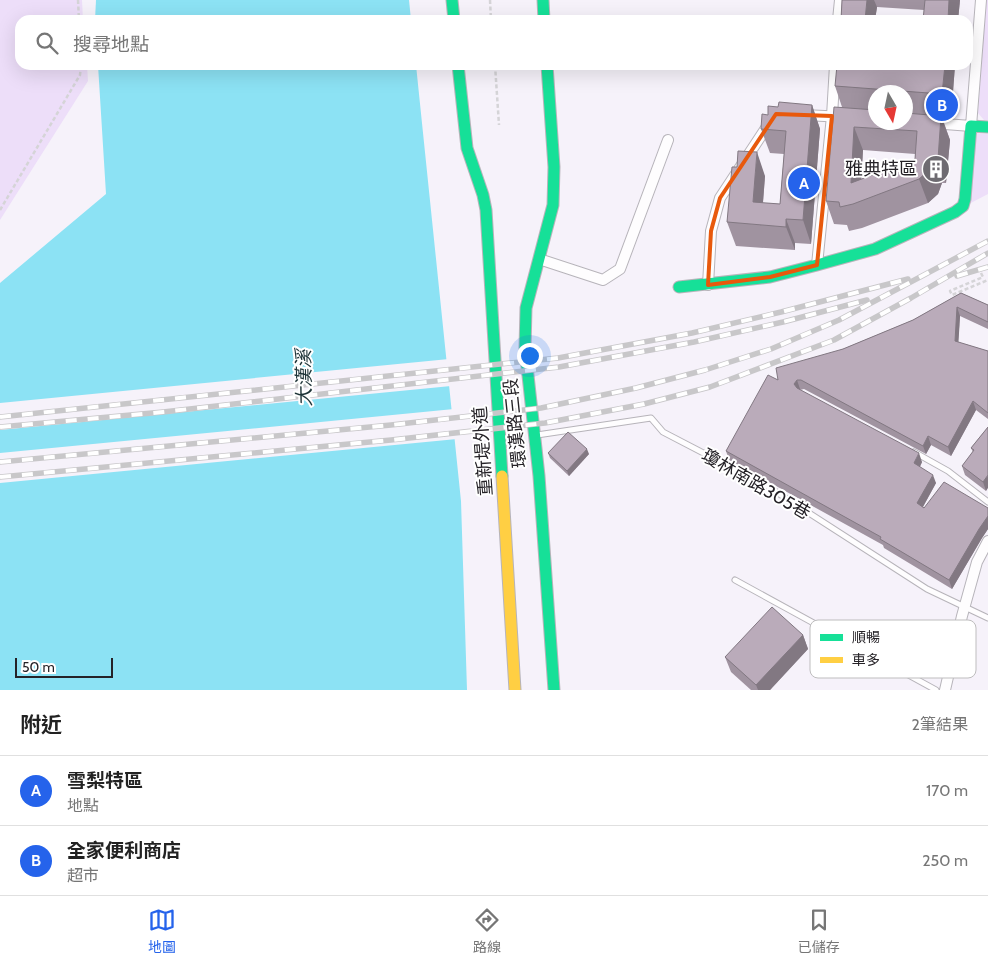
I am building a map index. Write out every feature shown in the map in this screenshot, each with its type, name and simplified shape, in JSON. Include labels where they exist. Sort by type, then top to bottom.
[{"type":"street","points":[[452,0],[454,15]]},
{"type":"street","points":[[543,0],[544,15]]},
{"type":"street","points":[[838,15],[840,0]]},
{"type":"street","points":[[679,287],[770,277],[875,249],[933,224],[963,206],[981,0]]},
{"type":"street","name":"重新堤外道","points":[[459,70],[467,148],[483,195],[486,210],[515,690]]},
{"type":"street","name":"環漢路三段","points":[[547,70],[554,167],[553,205],[526,308],[525,348],[539,476],[554,690]]},
{"type":"street","points":[[817,265],[835,70]]},
{"type":"street","points":[[708,285],[711,231],[720,198],[776,114]]},
{"type":"street","points":[[794,114],[858,118]]},
{"type":"street","points":[[913,122],[988,127]]},
{"type":"street","points":[[539,259],[603,280],[620,270],[668,140]]},
{"type":"street","points":[[961,620],[977,562],[988,541]]},
{"type":"lane","name":"瓊林南路305巷","points":[[534,436],[651,418],[663,432],[766,486],[927,589],[964,607]]},
{"type":"lane","points":[[905,448],[948,471],[988,502]]},
{"type":"lane","points":[[735,580],[810,621]]},
{"type":"lane","points":[[964,607],[988,618]]},
{"type":"lane","points":[[914,678],[936,690]]},
{"type":"path","points":[[78,0],[79,15]]},
{"type":"path","points":[[490,0],[491,15]]},
{"type":"path","points":[[0,210],[80,75],[80,70]]},
{"type":"path","points":[[495,70],[499,125]]},
{"type":"path","points":[[981,273],[983,277],[950,291],[952,295],[987,280]]},
{"type":"highlighted area","points":[[776,114],[832,116],[817,265],[770,277],[708,285],[711,231],[720,198]]},
{"type":"shaded area","points":[[0,0],[82,0],[83,15],[15,15],[15,70],[87,70],[88,81],[0,220]]},
{"type":"shaded area","points":[[986,0],[988,0],[988,120],[984,120],[978,113]]},
{"type":"shaded area","points":[[977,133],[988,134],[988,194],[967,205]]},
{"type":"water","points":[[96,0],[409,0],[410,15],[95,15]]},
{"type":"water","name":"大漢溪","points":[[98,70],[417,70],[461,501],[467,690],[0,690],[0,283],[106,194]]},
{"type":"pier","points":[[449,359],[451,386],[0,430],[0,403]]},
{"type":"pier","points":[[454,409],[457,439],[0,483],[0,453]]},
{"type":"building","points":[[842,0],[867,0],[866,15],[841,15]]},
{"type":"building","points":[[925,0],[949,0],[948,15],[924,15]]},
{"type":"building","points":[[837,70],[944,70],[942,94],[913,92],[913,85],[868,85],[868,88],[835,86]]},
{"type":"building","points":[[779,102],[812,105],[803,220],[786,219],[786,227],[727,222],[732,167],[737,167],[738,151],[757,152],[753,202],[780,204],[786,131],[761,129],[762,114],[768,115],[768,106],[778,107]]},
{"type":"building","points":[[834,107],[868,109],[868,128],[854,127],[851,183],[915,159],[917,131],[901,130],[913,130],[913,114],[941,116],[938,159],[934,159],[929,170],[919,179],[853,204],[840,207],[839,202],[826,201]]},
{"type":"building","points":[[961,293],[988,305],[988,322],[957,307],[955,341],[988,351],[988,413],[973,401],[948,447],[928,436],[923,446],[801,380],[797,380],[794,384],[797,388],[919,453],[914,463],[933,475],[917,503],[924,508],[944,482],[988,508],[988,516],[949,580],[880,539],[881,537],[726,451],[768,375],[778,380],[776,368],[843,349],[913,320]]},
{"type":"building","points":[[988,427],[988,475],[983,482],[962,466],[974,450],[971,448]]},
{"type":"building","points":[[568,432],[587,449],[567,471],[548,453]]},
{"type":"building","points":[[772,607],[803,635],[756,685],[725,657]]},
{"type":"railway","points":[[0,462],[391,425],[541,408],[636,388],[705,370],[771,349],[839,320],[988,241]]},
{"type":"railway","points":[[0,477],[391,440],[545,423],[644,404],[710,387],[834,340],[988,253]]},
{"type":"railway","points":[[957,276],[988,267]]},
{"type":"railway","points":[[0,417],[558,358],[692,333],[908,279]]},
{"type":"railway","points":[[0,427],[163,412],[559,367],[694,342],[783,322],[867,300]]},
{"type":"traffic: fast","points":[[452,0],[454,15]]},
{"type":"traffic: fast","points":[[543,0],[544,15]]},
{"type":"traffic: fast","points":[[459,70],[467,148],[483,195],[486,210],[502,476]]},
{"type":"traffic: fast","points":[[547,70],[554,167],[553,205],[526,308],[525,348],[539,476],[554,690]]},
{"type":"traffic: fast","points":[[679,287],[770,277],[817,265],[875,249],[955,212],[963,206],[965,199],[971,126],[988,127]]},
{"type":"traffic: slow","points":[[502,476],[515,690]]},
{"type":"place","name":"全家便利商店","points":[[942,105]]},
{"type":"place","name":"雅典特區","points":[[936,169]]},
{"type":"place","name":"雪梨特區","points":[[804,183]]}]
